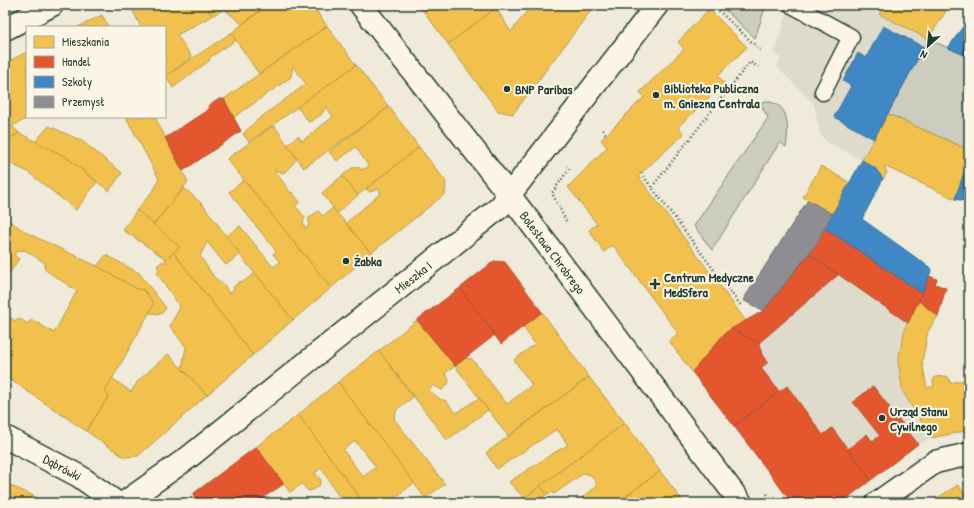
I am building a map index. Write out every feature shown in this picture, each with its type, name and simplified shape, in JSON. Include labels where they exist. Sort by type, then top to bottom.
[{"type":"street","points":[[5,29],[52,5]]},
{"type":"street","name":"Bolesława Chrobrego","points":[[361,5],[510,195],[741,503]]},
{"type":"street","name":"Mieszka I","points":[[124,503],[189,457],[500,207],[657,5]]},
{"type":"street","name":"Dąbrówki","points":[[5,437],[79,476],[117,503]]},
{"type":"street","points":[[877,503],[935,462],[969,454]]},
{"type":"lane","points":[[792,5],[851,37],[823,92]]},
{"type":"path","points":[[713,5],[762,52]]},
{"type":"path","points":[[652,187],[750,62],[758,67]]},
{"type":"path","points":[[602,130],[607,135]]},
{"type":"path","points":[[641,173],[742,307]]},
{"type":"shaded area","points":[[720,5],[766,5],[755,38]]},
{"type":"shaded area","points":[[790,5],[862,5],[928,39],[969,57],[969,150],[888,114],[862,160],[827,142],[820,134],[814,104],[777,67],[781,58],[774,54]]},
{"type":"shaded area","points":[[928,39],[969,57],[969,150],[888,114]]},
{"type":"shaded area","points":[[766,101],[778,105],[785,114],[788,130],[786,147],[780,142],[712,250],[694,226],[768,118],[760,103]]},
{"type":"shaded area","points":[[825,228],[922,293],[905,328],[932,438],[918,444],[841,503],[792,503],[692,372],[725,333],[763,311],[817,243]]},
{"type":"building: Mieszkania","points":[[130,5],[206,5],[212,16],[177,35],[192,57],[166,76],[166,26],[140,26]]},
{"type":"building: Mieszkania","points":[[206,5],[268,5],[242,24],[224,9],[212,16]]},
{"type":"building: Mieszkania","points":[[268,5],[312,5],[327,26],[259,74],[231,33]]},
{"type":"building: Mieszkania","points":[[419,5],[498,5],[448,44]]},
{"type":"building: Mieszkania","points":[[541,5],[595,5],[513,114],[498,111],[448,44],[496,8],[511,32],[528,10],[537,10]]},
{"type":"building: Mieszkania","points":[[885,5],[950,5],[928,39],[879,14]]},
{"type":"building: Mieszkania","points":[[709,9],[747,47],[718,75],[724,83],[678,127],[684,134],[638,176],[746,321],[725,333],[692,372],[669,341],[678,333],[613,245],[604,252],[589,230],[597,224],[568,187],[607,147],[601,140],[644,97],[640,92],[684,49],[678,42]]},
{"type":"building: Mieszkania","points":[[102,15],[108,26],[80,26]]},
{"type":"building: Mieszkania","points":[[327,26],[356,65],[249,142],[243,134],[256,121],[306,84],[293,66],[291,77],[233,118],[224,99]]},
{"type":"building: Mieszkania","points":[[231,33],[236,40],[209,58],[210,60],[173,88],[166,76]]},
{"type":"building: Mieszkania","points":[[26,52],[26,118],[28,118],[12,126],[19,133],[5,141],[5,63]]},
{"type":"building: Mieszkania","points":[[356,65],[389,107],[304,168],[287,145],[298,136],[302,141],[333,117],[326,106],[321,115],[309,122],[297,107]]},
{"type":"building: Mieszkania","points":[[389,107],[419,147],[358,195],[342,176],[352,168],[359,167],[361,170],[369,167],[356,147],[337,161],[329,152]]},
{"type":"building: Mieszkania","points":[[888,114],[969,150],[969,160],[955,199],[884,166],[887,173],[883,179],[876,169],[862,160]]},
{"type":"building: Mieszkania","points":[[127,118],[156,118],[188,182],[153,225],[137,210],[155,188],[159,179]]},
{"type":"building: Mieszkania","points":[[274,125],[297,159],[284,173],[274,170],[291,193],[292,192],[300,202],[295,206],[305,217],[303,222],[305,229],[309,225],[309,218],[318,211],[323,216],[333,208],[371,253],[331,288],[227,159]]},
{"type":"building: Mieszkania","points":[[49,126],[82,141],[122,173],[109,191],[66,157],[35,142]]},
{"type":"building: Mieszkania","points":[[19,133],[66,157],[97,182],[76,210],[28,172],[5,161],[5,141]]},
{"type":"building: Mieszkania","points":[[419,147],[446,182],[445,194],[371,253],[346,223],[381,193],[378,189],[370,192],[366,189]]},
{"type":"building: Mieszkania","points":[[821,166],[850,183],[832,214],[803,197]]},
{"type":"building: Mieszkania","points":[[342,176],[358,195],[337,213],[322,193]]},
{"type":"building: Mieszkania","points":[[244,180],[331,288],[293,320],[225,237],[240,226],[273,267],[280,262],[273,254],[276,251],[229,192]]},
{"type":"building: Mieszkania","points":[[184,188],[203,205],[240,254],[226,265],[207,242],[200,256],[214,277],[225,286],[229,294],[234,290],[233,287],[255,273],[293,320],[253,355],[173,252],[180,247],[153,225]]},
{"type":"building: Mieszkania","points":[[137,210],[180,247],[166,259],[123,230]]},
{"type":"building: Mieszkania","points":[[5,218],[9,221],[5,227]]},
{"type":"building: Mieszkania","points":[[9,221],[29,234],[97,266],[137,289],[144,290],[154,304],[105,392],[109,396],[86,431],[5,376],[5,314],[15,321],[18,318],[28,324],[31,319],[54,333],[77,291],[44,269],[45,263],[25,250],[17,251],[14,255],[19,259],[5,280],[5,227]]},
{"type":"building: Mieszkania","points":[[173,252],[253,355],[207,395],[182,368],[186,347],[170,326],[180,307],[157,273],[159,269],[157,266],[163,261],[166,263],[166,259]]},
{"type":"building: Mieszkania","points":[[106,255],[139,273],[166,308],[161,314],[149,313],[154,304],[144,290],[137,289],[97,266]]},
{"type":"building: Mieszkania","points":[[919,301],[938,316],[928,331],[922,362],[927,388],[934,386],[933,381],[935,377],[946,376],[949,378],[950,383],[969,379],[969,430],[932,438],[903,392],[898,361],[905,328]]},
{"type":"building: Mieszkania","points":[[542,312],[589,377],[508,436],[455,366],[466,358],[472,359],[507,404],[532,385],[514,360],[535,344],[523,327]]},
{"type":"building: Mieszkania","points":[[967,318],[969,318],[969,325],[966,325]]},
{"type":"building: Mieszkania","points":[[417,320],[455,366],[445,373],[449,380],[448,384],[442,390],[433,385],[429,390],[441,400],[445,400],[456,413],[479,398],[488,410],[447,440],[379,351]]},
{"type":"building: Mieszkania","points":[[969,339],[969,364],[967,358]]},
{"type":"building: Mieszkania","points":[[379,351],[413,397],[397,409],[394,419],[445,484],[425,498],[338,382]]},
{"type":"building: Mieszkania","points":[[168,354],[207,395],[138,456],[124,457],[86,431],[109,396],[105,392],[112,378],[131,392],[138,381]]},
{"type":"building: Mieszkania","points":[[589,377],[625,423],[524,498],[509,482],[568,445],[557,429],[497,469],[486,453]]},
{"type":"building: Mieszkania","points":[[338,382],[414,483],[388,503],[364,503],[298,415]],"holes":[[[355,441],[376,467],[363,477],[343,450]]]},
{"type":"building: Mieszkania","points":[[298,415],[364,503],[339,503],[342,501],[321,468],[315,473],[321,480],[319,486],[308,491],[302,484],[290,492],[256,447]]},
{"type":"building: Mieszkania","points":[[625,423],[660,471],[617,503],[575,503],[595,488],[597,484],[591,475],[584,473],[554,494],[552,492],[547,494],[540,486]]},
{"type":"building: Mieszkania","points":[[660,471],[684,503],[617,503]]},
{"type":"building: Mieszkania","points":[[5,483],[49,503],[5,503]]},
{"type":"building: Mieszkania","points":[[958,485],[969,500],[969,503],[929,503]]},
{"type":"building: Mieszkania","points":[[540,486],[547,494],[537,503],[518,503]]},
{"type":"building: Handel","points":[[221,98],[222,100],[224,99],[241,131],[183,171],[165,138],[209,109],[208,106]]},
{"type":"building: Handel","points":[[825,228],[922,293],[908,323],[809,254]]},
{"type":"building: Handel","points":[[809,254],[838,275],[759,343],[731,329],[763,311]]},
{"type":"building: Handel","points":[[494,261],[505,262],[542,312],[501,344],[460,288]]},
{"type":"building: Handel","points":[[929,276],[937,279],[935,284],[946,288],[938,316],[919,301]]},
{"type":"building: Handel","points":[[460,288],[495,335],[455,366],[417,320]]},
{"type":"building: Handel","points":[[731,329],[759,343],[762,355],[768,362],[761,368],[779,391],[734,426],[692,372],[725,333]]},
{"type":"building: Handel","points":[[787,386],[823,435],[832,428],[871,480],[841,503],[792,503],[734,426]]},
{"type":"building: Handel","name":"Urząd Stanu Cywilnego","points":[[873,386],[918,444],[871,480],[848,449],[867,434],[872,441],[880,436],[853,402]]},
{"type":"building: Handel","points":[[256,447],[284,484],[264,497],[267,503],[196,503],[194,493]]},
{"type":"building: Szkoły","points":[[969,18],[969,57],[948,48]]},
{"type":"building: Szkoły","points":[[883,26],[924,47],[874,139],[834,117],[851,86],[843,81],[858,53],[866,58]]},
{"type":"building: Szkoły","points":[[862,160],[876,169],[883,179],[862,219],[932,269],[922,293],[825,228]]},
{"type":"building: Szkoły","points":[[967,164],[969,164],[969,202],[955,199]]},
{"type":"building: Przemysł","points":[[808,200],[832,214],[817,243],[763,311],[743,300]]},
{"type":"place","name":"BNP Paribas","points":[[507,89]]},
{"type":"place","name":"Biblioteka Publiczna m. Gniezna Centrala","points":[[656,95]]},
{"type":"place","name":"Żabka","points":[[346,261]]},
{"type":"place","name":"Centrum Medyczne MedSfera","points":[[655,284]]},
{"type":"place","name":"Urząd Stanu Cywilnego","points":[[882,418]]}]
